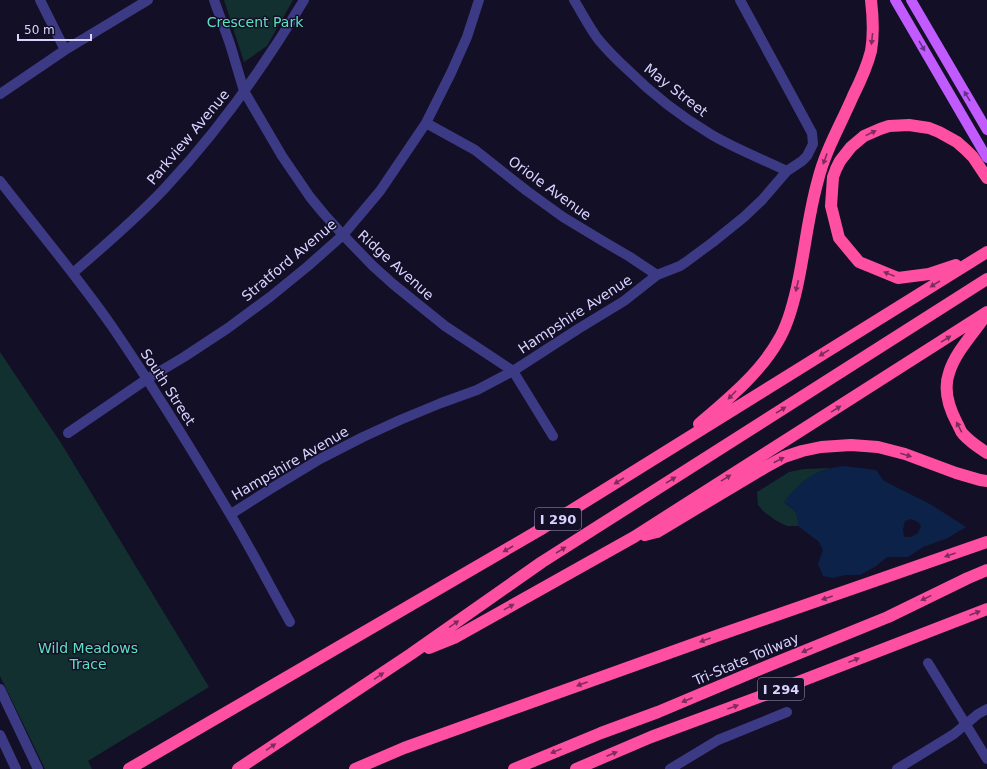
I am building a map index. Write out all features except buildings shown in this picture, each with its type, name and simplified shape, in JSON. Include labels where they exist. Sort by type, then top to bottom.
[{"type":"highway","points":[[644,466],[726,402],[766,360],[779,340],[788,319],[794,298],[812,203],[825,156],[866,68],[873,29],[871,0]]},
{"type":"highway","points":[[983,254],[929,274],[898,278],[859,262],[839,238],[831,206],[833,178],[836,169],[845,154],[864,136],[889,126],[909,125],[929,128],[939,132],[957,142],[966,150],[987,178]]},
{"type":"highway","name":"I 290","points":[[128,769],[543,528],[983,254]]},
{"type":"highway","name":"I 290","points":[[238,769],[411,654],[542,562],[987,279]]},
{"type":"highway","points":[[411,654],[454,638],[634,537],[987,313]]},
{"type":"highway","points":[[987,313],[965,342],[949,373],[946,386],[948,402],[962,433],[975,446],[987,453]]},
{"type":"highway","points":[[634,537],[657,532],[764,468],[784,458],[802,451],[821,447],[851,445],[878,447],[905,454],[956,473],[980,480],[987,480]]},
{"type":"highway","points":[[355,769],[404,748],[689,646],[987,542]]},
{"type":"highway","name":"Tri-State Tollway","points":[[514,769],[601,733],[658,712],[888,617],[987,570]]},
{"type":"highway","name":"I 294","points":[[576,769],[651,737],[770,693],[987,609]]},
{"type":"main road","points":[[895,0],[987,158]]},
{"type":"main road","points":[[911,0],[987,130]]},
{"type":"street","points":[[40,0],[65,50]]},
{"type":"street","points":[[0,94],[65,50],[148,0]]},
{"type":"street","name":"Ridge Avenue","points":[[214,0],[230,44],[244,91],[282,156],[315,203],[373,266],[410,298],[451,330],[513,371],[553,436]]},
{"type":"street","name":"Parkview Avenue","points":[[72,273],[133,220],[194,156],[244,91],[285,32],[304,0]]},
{"type":"street","name":"Stratford Avenue","points":[[68,433],[147,379],[228,328],[270,297],[343,235],[380,191],[426,123],[451,73],[469,31],[479,0]]},
{"type":"street","name":"May Street","points":[[574,0],[590,27],[617,60],[637,79],[678,113],[737,148],[787,171]]},
{"type":"street","name":"Hampshire Avenue","points":[[231,514],[320,459],[363,437],[441,403],[477,390],[513,371],[578,329],[624,302],[657,275],[686,262],[739,221],[762,200],[787,171],[807,156],[813,144],[812,133],[740,0]]},
{"type":"street","name":"Oriole Avenue","points":[[426,123],[475,150],[526,191],[563,217],[657,275]]},
{"type":"street","name":"South Street","points":[[0,181],[110,324],[147,379],[231,514],[290,622]]},
{"type":"street","points":[[928,663],[987,759]]},
{"type":"street","points":[[0,689],[38,769]]},
{"type":"street","points":[[897,769],[954,734],[987,709]]},
{"type":"street","points":[[670,769],[718,740],[787,712]]},
{"type":"street","points":[[0,735],[16,769]]},
{"type":"green space","name":"Crescent Park","points":[[224,0],[293,0],[267,46],[244,62]]},
{"type":"green space","name":"Wild Meadows Trace","points":[[0,352],[61,443],[209,687],[88,761],[92,769],[45,769],[0,676]]},
{"type":"green space","points":[[830,468],[817,473],[784,502],[797,514],[798,526],[787,526],[775,520],[758,505],[757,492],[789,472],[804,469]]},
{"type":"water","points":[[843,466],[876,470],[884,481],[930,504],[966,527],[948,538],[923,547],[908,557],[887,557],[876,566],[860,575],[845,575],[833,578],[823,576],[818,564],[823,550],[819,542],[798,526],[797,514],[784,502],[802,482],[809,477],[824,470]],"holes":[[[911,519],[918,522],[921,526],[918,533],[911,537],[904,537],[903,529],[905,521]]]}]
